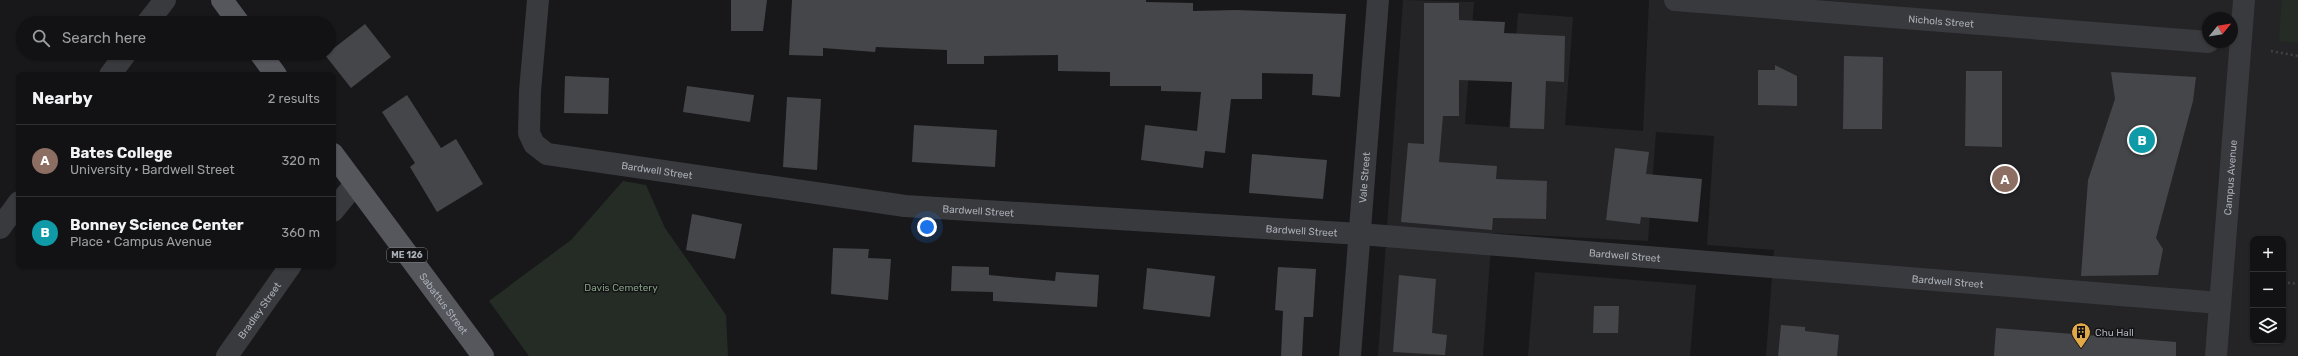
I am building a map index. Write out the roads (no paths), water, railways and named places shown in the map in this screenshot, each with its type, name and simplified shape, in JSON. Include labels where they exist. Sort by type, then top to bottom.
[{"type":"main road","points":[[222,0],[234,16]]},
{"type":"main road","points":[[265,60],[274,72]]},
{"type":"main road","name":"Sabattus Street","points":[[336,158],[483,356]]},
{"type":"street","points":[[152,16],[165,0]]},
{"type":"street","name":"Bardwell Street","points":[[538,0],[530,91],[529,133],[534,144],[547,154],[905,206],[1360,234],[2220,303]]},
{"type":"street","name":"Vale Street","points":[[1350,356],[1378,0]]},
{"type":"street","name":"Nichols Street","points":[[1675,0],[2202,42]]},
{"type":"street","name":"Campus Avenue","points":[[2216,356],[2244,0]]},
{"type":"street","points":[[112,72],[121,60]]},
{"type":"street","points":[[336,207],[355,184]]},
{"type":"street","points":[[0,228],[16,206]]},
{"type":"street","name":"Bradley Street","points":[[227,356],[289,268]]},
{"type":"place","name":"Bonney Science Center","points":[[2142,140]]},
{"type":"place","name":"Bates College","points":[[2005,179]]},
{"type":"place","name":"Chu Hall","points":[[2081,349]]},
{"type":"park label","name":"Davis Cemetery","points":[[621,287]]}]
